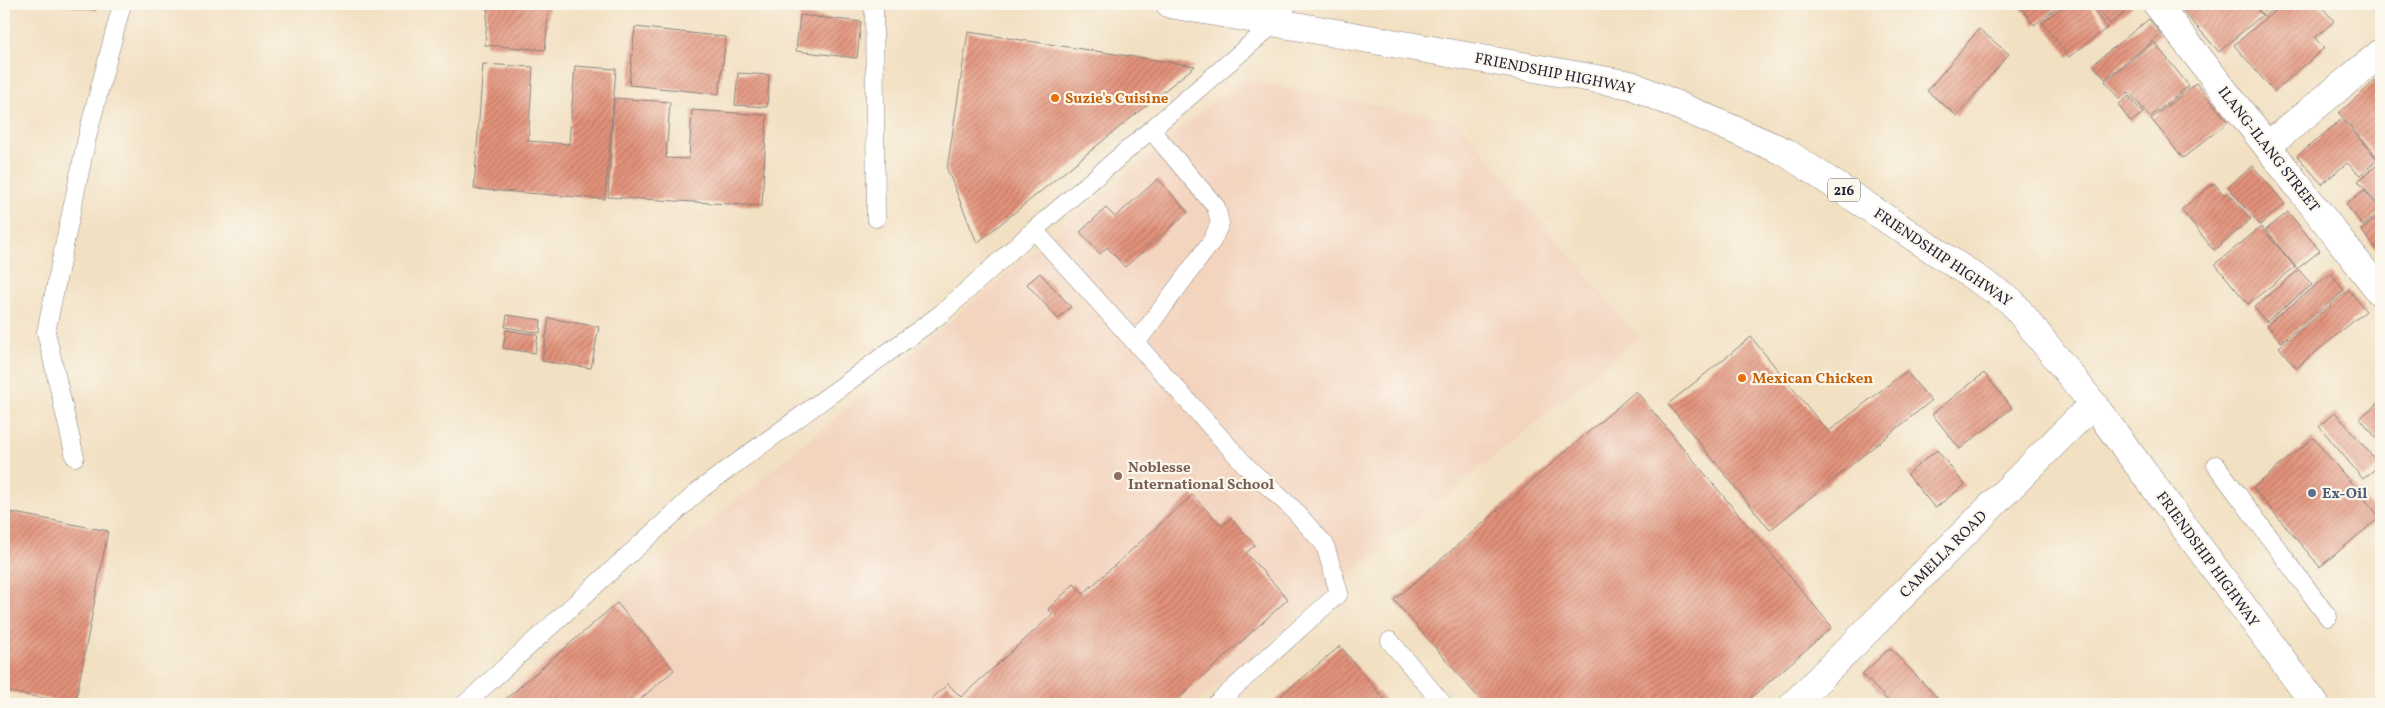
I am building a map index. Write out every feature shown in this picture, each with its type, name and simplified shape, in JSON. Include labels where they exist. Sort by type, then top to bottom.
[{"type":"main road","name":"FRIENDSHIP HIGHWAY","points":[[1170,4],[1282,13],[1631,85],[1785,152],[2010,301],[2093,404],[2315,704]]},
{"type":"main road","name":"ILANG-ILANG STREET","points":[[2157,4],[2267,146],[2377,279]]},
{"type":"main road","points":[[2267,146],[2381,53]]},
{"type":"main road","name":"CAMELLA ROAD","points":[[1794,704],[2093,404]]},
{"type":"lane","points":[[75,457],[46,332],[88,133],[122,4]]},
{"type":"lane","points":[[874,4],[876,218]]},
{"type":"lane","points":[[466,704],[701,489],[942,313],[1282,13]]},
{"type":"lane","points":[[1136,343],[1212,241],[1220,223],[1216,207],[1151,130]]},
{"type":"lane","points":[[1034,230],[1248,468],[1293,509],[1325,545],[1339,593],[1216,704]]},
{"type":"lane","points":[[2216,465],[2328,617]]},
{"type":"lane","points":[[1390,641],[1442,704]]},
{"type":"shaded area","name":"Noblesse International School","points":[[1240,79],[1458,121],[1639,338],[1303,613],[1195,704],[493,704]]},
{"type":"building","points":[[53,4],[97,4],[96,10]]},
{"type":"building","points":[[488,4],[549,4],[545,50],[485,45]]},
{"type":"building","points":[[2018,4],[2062,4],[2034,25]]},
{"type":"building","points":[[2067,4],[2089,4],[2107,28],[2069,57],[2042,22]]},
{"type":"building","points":[[2093,4],[2136,4],[2110,24]]},
{"type":"building","points":[[2177,4],[2252,4],[2262,15],[2219,52]]},
{"type":"building","points":[[2254,4],[2279,4],[2264,16]]},
{"type":"building","points":[[2283,4],[2319,4],[2334,21],[2315,38],[2324,48],[2274,92],[2234,45]]},
{"type":"building","points":[[800,15],[861,22],[857,58],[796,51]]},
{"type":"building","points":[[2149,19],[2161,34],[2105,79],[2093,64]]},
{"type":"building","points":[[635,27],[726,37],[719,94],[629,85]]},
{"type":"building","points":[[1979,29],[2009,54],[1957,116],[1927,91]]},
{"type":"building","points":[[968,32],[1195,66],[977,243],[947,169]]},
{"type":"building","points":[[2154,42],[2189,86],[2150,117],[2129,92],[2119,99],[2105,81]]},
{"type":"building","points":[[483,64],[533,67],[528,141],[569,144],[575,66],[616,69],[605,199],[474,189]]},
{"type":"building","points":[[738,73],[769,75],[767,107],[735,105]]},
{"type":"building","points":[[2375,81],[2381,88],[2381,153],[2377,157],[2339,113]]},
{"type":"building","points":[[2196,83],[2228,122],[2183,158],[2151,119]]},
{"type":"building","points":[[2129,96],[2143,113],[2131,122],[2118,105]]},
{"type":"building","points":[[614,98],[670,102],[666,158],[689,159],[692,110],[767,115],[762,206],[608,197]]},
{"type":"building","points":[[2342,119],[2378,160],[2360,175],[2347,163],[2322,184],[2297,156]]},
{"type":"building","points":[[2377,165],[2381,170],[2381,208],[2358,181]]},
{"type":"building","points":[[2253,166],[2285,204],[2260,225],[2228,187]]},
{"type":"building","points":[[1158,179],[1188,212],[1125,267],[1107,247],[1100,254],[1080,232],[1106,208],[1115,217]]},
{"type":"building","points":[[2214,183],[2224,195],[2228,192],[2251,219],[2214,250],[2181,210]]},
{"type":"building","points":[[2364,190],[2381,211],[2363,226],[2346,204]]},
{"type":"building","points":[[2288,212],[2320,251],[2297,269],[2266,230]]},
{"type":"building","points":[[2381,214],[2381,247],[2377,250],[2361,230]]},
{"type":"building","points":[[2261,227],[2295,267],[2248,304],[2215,264]]},
{"type":"building","points":[[2299,270],[2312,285],[2266,322],[2254,307]]},
{"type":"building","points":[[1040,273],[1071,307],[1058,319],[1027,284]]},
{"type":"building","points":[[2331,273],[2344,291],[2281,342],[2267,325]]},
{"type":"building","points":[[2349,290],[2366,311],[2296,368],[2279,347]]},
{"type":"building","points":[[507,315],[541,320],[540,333],[505,327]]},
{"type":"building","points":[[549,318],[599,327],[591,368],[542,361]]},
{"type":"building","points":[[506,330],[538,335],[535,353],[503,348]]},
{"type":"building","points":[[1751,337],[1828,432],[1906,371],[1931,401],[1770,530],[1668,404]]},
{"type":"building","points":[[1984,373],[2012,408],[1960,449],[1932,414]]},
{"type":"building","points":[[1636,391],[1832,627],[1744,704],[1484,704],[1394,600]]},
{"type":"building","points":[[2381,401],[2381,444],[2360,418]]},
{"type":"building","points":[[2335,412],[2380,465],[2363,479],[2319,426]]},
{"type":"building","points":[[2313,438],[2380,517],[2320,567],[2253,488]]},
{"type":"building","points":[[1937,450],[1965,485],[1935,508],[1907,474]]},
{"type":"building","points":[[1192,495],[1222,526],[1231,518],[1255,545],[1246,553],[1288,599],[1173,704],[926,704],[948,684],[961,697],[1053,614],[1048,609],[1074,584],[1083,594]]},
{"type":"building","points":[[4,511],[108,531],[75,704],[4,691]]},
{"type":"building","points":[[617,603],[674,670],[635,704],[500,704]]},
{"type":"building","points":[[1340,646],[1388,704],[1272,704]]},
{"type":"building","points":[[1890,648],[1943,704],[1891,704],[1862,674]]},
{"type":"place","name":"Suzie's Cuisine","points":[[1055,98]]},
{"type":"place","name":"Mexican Chicken","points":[[1742,378]]},
{"type":"place","name":"Noblesse International School","points":[[1118,476]]},
{"type":"place","name":"Ex-Oil","points":[[2312,493]]}]
